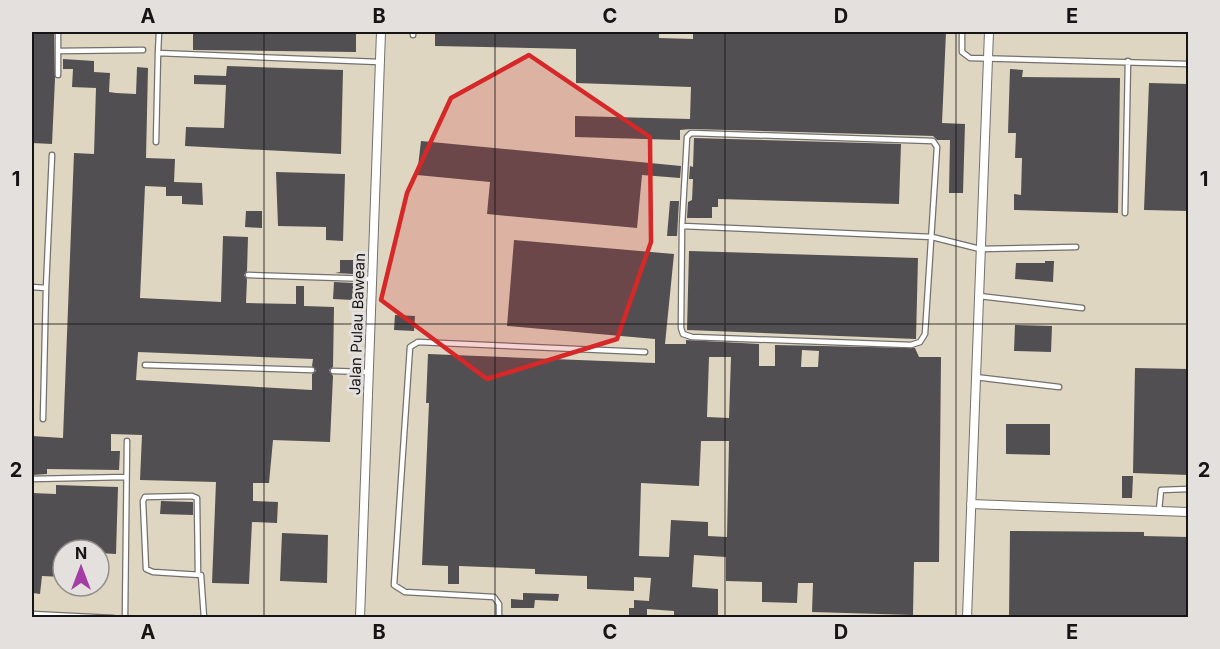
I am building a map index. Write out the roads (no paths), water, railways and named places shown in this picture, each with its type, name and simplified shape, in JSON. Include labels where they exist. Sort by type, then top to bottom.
[{"type":"street","name":"Jalan Pulau Bawean","points":[[360,618],[381,32]]},
{"type":"street","points":[[967,618],[989,32]]},
{"type":"street","points":[[971,504],[1188,512]]},
{"type":"lane","points":[[58,32],[58,75]]},
{"type":"lane","points":[[156,142],[159,32]]},
{"type":"lane","points":[[962,32],[964,56],[1188,64]]},
{"type":"lane","points":[[58,51],[143,50]]},
{"type":"lane","points":[[158,53],[380,62]]},
{"type":"lane","points":[[1125,213],[1128,61]]},
{"type":"lane","points":[[689,133],[933,141],[936,143],[938,155],[925,334],[915,345],[692,337],[683,334],[681,328],[682,226],[689,133]]},
{"type":"lane","points":[[43,419],[52,154]]},
{"type":"lane","points":[[682,226],[932,237],[980,249],[1076,247]]},
{"type":"lane","points":[[248,275],[372,279]]},
{"type":"lane","points":[[32,287],[46,288]]},
{"type":"lane","points":[[979,296],[1082,308]]},
{"type":"lane","points":[[499,618],[499,604],[494,597],[405,592],[394,585],[410,347],[418,342],[645,352]]},
{"type":"lane","points":[[145,365],[312,370]]},
{"type":"lane","points":[[333,371],[369,372]]},
{"type":"lane","points":[[975,377],[1059,387]]},
{"type":"lane","points":[[125,618],[127,441]]},
{"type":"lane","points":[[32,479],[126,477]]},
{"type":"lane","points":[[1159,510],[1161,490],[1188,489]]},
{"type":"lane","points":[[198,574],[199,505],[197,498],[192,496],[145,497],[143,501],[146,569],[153,572],[202,576],[204,618]]},
{"type":"lane","points":[[32,614],[113,618]]}]
